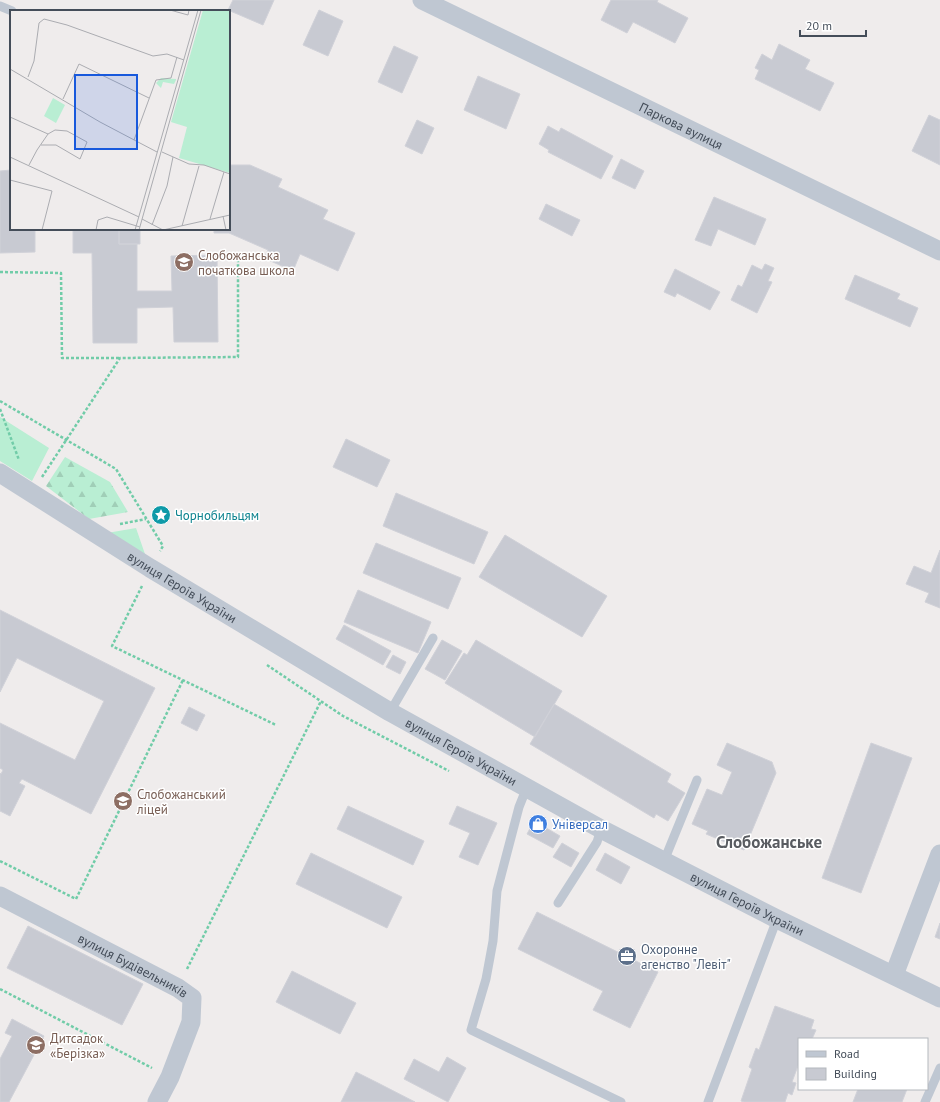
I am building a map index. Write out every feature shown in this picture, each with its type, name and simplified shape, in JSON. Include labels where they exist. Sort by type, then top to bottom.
[{"type":"street","name":"Паркова вулиця","points":[[422,0],[940,251]]},
{"type":"street","name":"Паркова вулиця","points":[[427,0],[940,251]]},
{"type":"street","name":"вулиця Героїв України","points":[[0,474],[150,568],[390,712],[601,829],[777,919],[894,974],[940,998]]},
{"type":"street","points":[[894,974],[940,854]]},
{"type":"street","name":"вулиця Будівельників","points":[[0,896],[178,988],[192,998],[191,1022],[170,1077],[157,1102]]},
{"type":"lane","points":[[0,6],[10,10]]},
{"type":"lane","points":[[390,712],[433,638]]},
{"type":"lane","points":[[664,861],[697,780]]},
{"type":"lane","points":[[527,787],[519,806],[498,891],[493,941],[486,979],[471,1030],[621,1102]]},
{"type":"lane","points":[[558,903],[597,842],[601,829]]},
{"type":"lane","points":[[708,1102],[777,919]]},
{"type":"lane","points":[[925,1102],[940,1068]]},
{"type":"path","points":[[0,272],[61,273],[62,358],[238,357],[238,253]]},
{"type":"path","points":[[32,494],[66,439],[120,358]]},
{"type":"path","points":[[0,401],[116,469],[162,546],[112,646],[276,725]]},
{"type":"path","points":[[0,409],[32,494]]},
{"type":"path","points":[[0,860],[76,899],[183,680]]},
{"type":"path","points":[[178,988],[321,701]]},
{"type":"path","points":[[0,989],[170,1077]]},
{"type":"green space","points":[[0,417],[49,448],[32,481],[0,461]]},
{"type":"green space","points":[[65,457],[110,482],[128,512],[89,519],[46,486]]},
{"type":"green space","points":[[136,528],[146,557],[107,533]]},
{"type":"building","points":[[233,0],[274,0],[263,25],[228,10]]},
{"type":"building","points":[[611,0],[658,0],[657,2],[688,18],[675,43],[633,22],[627,33],[601,20]]},
{"type":"building","points":[[319,10],[343,21],[328,56],[303,45]]},
{"type":"building","points":[[779,44],[810,60],[805,69],[834,83],[820,111],[755,79],[759,70],[755,68],[762,54],[772,60]]},
{"type":"building","points":[[394,46],[418,57],[402,93],[378,82]]},
{"type":"building","points":[[478,76],[520,94],[506,129],[464,110]]},
{"type":"building","points":[[929,115],[940,120],[940,165],[912,151]]},
{"type":"building","points":[[417,120],[434,128],[422,154],[405,146]]},
{"type":"building","points":[[548,126],[559,132],[561,128],[613,156],[601,179],[548,152],[549,150],[539,144]]},
{"type":"building","points":[[621,159],[644,171],[635,189],[612,178]]},
{"type":"building","points":[[230,165],[250,165],[282,179],[278,187],[328,210],[323,219],[355,233],[338,271],[300,254],[293,271],[264,258],[268,250],[229,233],[214,233],[214,230],[230,230]]},
{"type":"building","points":[[10,170],[10,230],[35,230],[35,252],[0,253],[0,171]]},
{"type":"building","points":[[714,197],[766,219],[755,245],[718,229],[711,246],[695,240]]},
{"type":"building","points":[[546,204],[580,220],[572,236],[539,219]]},
{"type":"building","points":[[73,230],[119,230],[119,244],[137,244],[137,291],[172,291],[171,256],[217,255],[218,342],[174,342],[173,307],[137,308],[137,343],[93,343],[92,253],[73,253]]},
{"type":"building","points":[[119,230],[140,230],[140,244],[119,244]]},
{"type":"building","points":[[765,264],[774,268],[768,281],[772,282],[757,313],[731,300],[738,285],[742,287],[752,265],[762,270]]},
{"type":"building","points":[[675,269],[720,292],[710,310],[677,293],[675,297],[664,292]]},
{"type":"building","points":[[855,275],[900,294],[897,299],[918,308],[910,327],[845,299]]},
{"type":"building","points":[[346,439],[390,460],[377,487],[333,467]]},
{"type":"building","points":[[396,493],[488,532],[474,564],[383,526]]},
{"type":"building","points":[[505,535],[607,596],[582,637],[479,577]]},
{"type":"building","points":[[376,543],[461,578],[448,609],[363,573]]},
{"type":"building","points":[[940,550],[940,608],[925,602],[929,593],[906,584],[914,566],[931,573]]},
{"type":"building","points":[[358,590],[431,622],[418,653],[344,622]]},
{"type":"building","points":[[0,610],[155,688],[91,814],[22,779],[19,783],[25,786],[10,816],[0,811],[0,773],[1,774],[3,770],[0,768],[0,723],[75,760],[104,701],[17,658],[0,692]]},
{"type":"building","points":[[344,625],[391,651],[383,665],[336,639]]},
{"type":"building","points":[[442,640],[462,651],[445,680],[425,669]]},
{"type":"building","points":[[476,640],[562,691],[535,737],[445,683],[464,653],[467,655]]},
{"type":"building","points":[[393,655],[406,662],[400,674],[386,667]]},
{"type":"building","points":[[554,704],[671,774],[667,782],[685,793],[668,821],[656,814],[654,818],[530,744]]},
{"type":"building","points":[[189,707],[205,715],[197,731],[181,723]]},
{"type":"building","points":[[727,743],[772,762],[776,773],[744,850],[706,834],[708,831],[692,824],[707,789],[722,795],[732,772],[717,765]]},
{"type":"building","points":[[871,743],[912,758],[861,893],[822,878]]},
{"type":"building","points":[[348,806],[424,841],[413,865],[337,829]]},
{"type":"building","points":[[457,806],[497,823],[478,865],[459,857],[470,833],[449,824]]},
{"type":"building","points":[[534,821],[560,836],[553,848],[527,834]]},
{"type":"building","points":[[562,843],[579,853],[571,867],[553,857]]},
{"type":"building","points":[[311,853],[402,897],[387,928],[296,884]]},
{"type":"building","points":[[605,853],[630,867],[621,884],[596,870]]},
{"type":"building","points":[[537,912],[658,972],[630,1028],[593,1010],[603,991],[518,949]]},
{"type":"building","points":[[940,923],[940,939],[935,937]]},
{"type":"building","points":[[28,926],[143,984],[122,1025],[7,968]]},
{"type":"building","points":[[292,971],[356,1003],[340,1034],[276,1002]]},
{"type":"building","points":[[775,1006],[814,1020],[811,1029],[816,1030],[812,1038],[798,1038],[798,1066],[792,1082],[796,1083],[792,1095],[788,1093],[785,1102],[741,1101],[752,1069],[749,1067],[756,1048],[759,1050]]},
{"type":"building","points":[[12,1019],[44,1036],[9,1102],[0,1102],[0,1059],[12,1036],[5,1033]]},
{"type":"building","points":[[447,1057],[466,1068],[448,1102],[404,1079],[414,1059],[439,1072]]},
{"type":"building","points":[[356,1072],[378,1083],[415,1102],[341,1102]]},
{"type":"building","points":[[858,1090],[907,1090],[902,1102],[853,1102]]},
{"type":"place","name":"Cлобожанська початкова школа","points":[[184,262]]},
{"type":"place","name":"Чорнобильцям","points":[[161,515]]},
{"type":"place","name":"Слобожанський ліцей","points":[[123,801]]},
{"type":"place","name":"Універсал","points":[[538,824]]},
{"type":"place","name":"Охоронне агенство \"Левіт\"","points":[[627,956]]},
{"type":"place","name":"Дитсадок «Берізка»","points":[[36,1045]]},
{"type":"district","name":"Слобожанське","points":[[769,842]]}]
